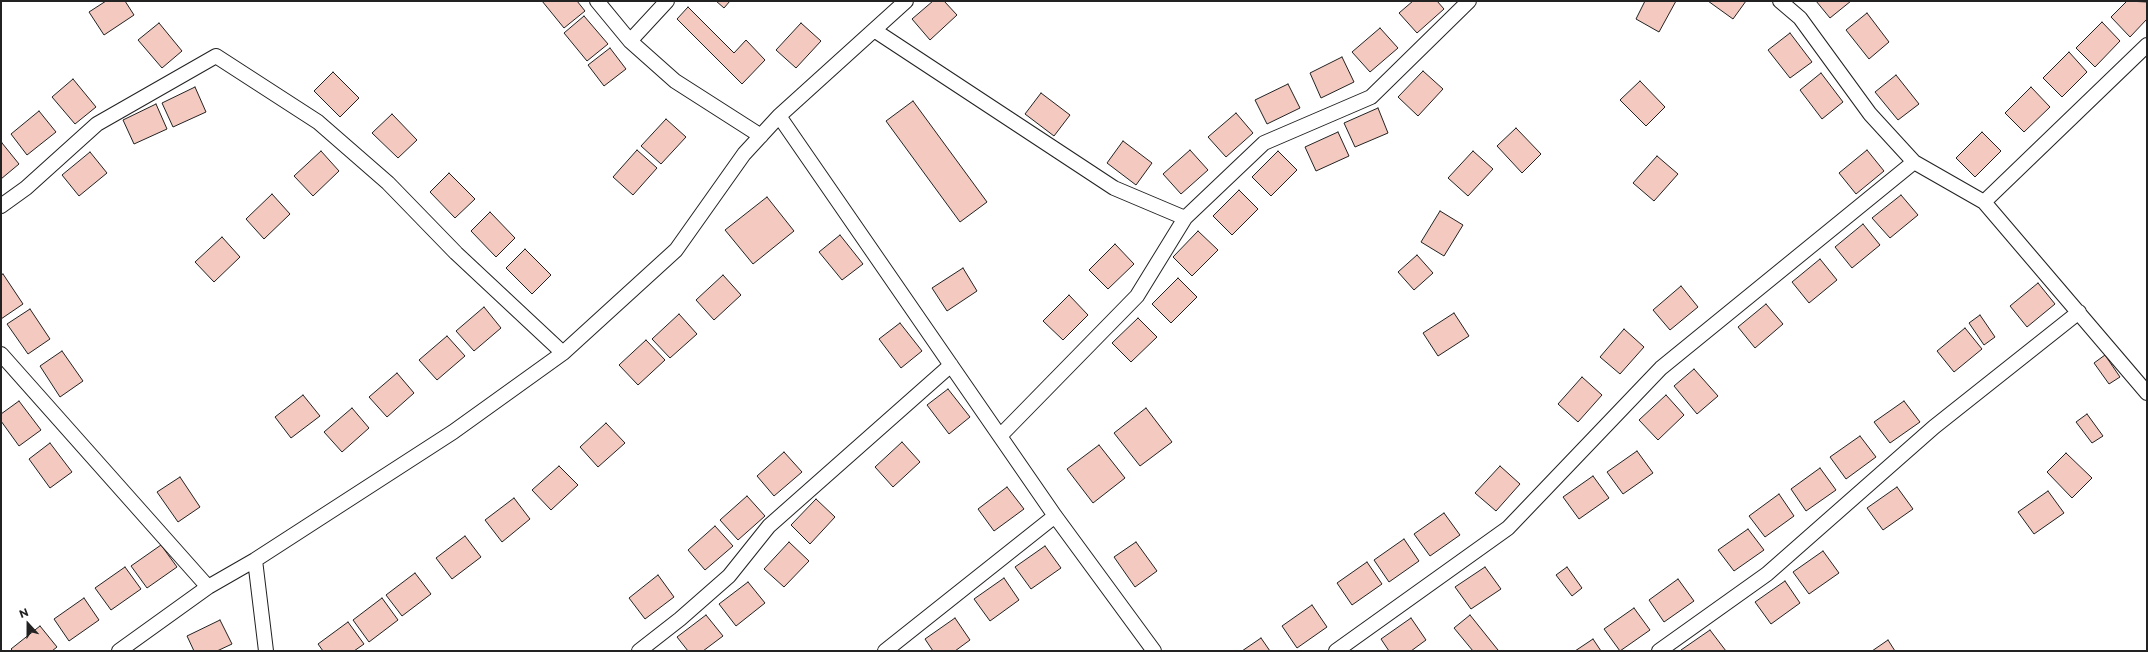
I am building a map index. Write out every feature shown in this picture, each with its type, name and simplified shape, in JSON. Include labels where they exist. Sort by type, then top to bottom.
[{"type":"street","points":[[597,1],[630,41],[675,81],[761,136]]},
{"type":"street","points":[[630,41],[667,1]]},
{"type":"street","points":[[120,651],[208,587],[255,560],[453,432],[563,353],[676,250],[744,154],[779,116],[906,1]]},
{"type":"street","points":[[1000,436],[1137,296],[1185,218],[1264,143],[1371,97],[1469,1]]},
{"type":"street","points":[[1780,1],[1800,18],[1870,114],[1914,162],[1984,202],[2147,393]]},
{"type":"street","points":[[874,30],[1114,188],[1185,218]]},
{"type":"street","points":[[1984,202],[2147,45]]},
{"type":"street","points":[[1,206],[26,188],[97,124],[216,56],[318,122],[388,183],[456,253],[563,353]]},
{"type":"street","points":[[779,116],[1055,516],[1154,651]]},
{"type":"street","points":[[1336,651],[1508,528],[1661,368],[1914,162]]},
{"type":"street","points":[[1659,651],[1767,574],[1934,427],[2079,312]]},
{"type":"street","points":[[2,358],[208,587]]},
{"type":"street","points":[[639,651],[680,619],[729,576],[769,526],[951,365]]},
{"type":"street","points":[[885,651],[1055,516]]},
{"type":"street","points":[[255,560],[266,651]]},
{"type":"building","points":[[106,1],[125,1],[134,15],[104,35],[89,12]]},
{"type":"building","points":[[542,1],[577,1],[585,11],[564,28]]},
{"type":"building","points":[[716,1],[730,1],[724,8]]},
{"type":"building","points":[[933,1],[944,1],[957,15],[930,40],[912,19]]},
{"type":"building","points":[[1413,1],[1437,1],[1444,9],[1417,33],[1399,13]]},
{"type":"building","points":[[1645,1],[1676,1],[1659,32],[1636,19]]},
{"type":"building","points":[[1708,1],[1746,1],[1733,19]]},
{"type":"building","points":[[1816,1],[1851,1],[1830,18]]},
{"type":"building","points":[[2127,1],[2147,2],[2147,19],[2130,37],[2111,17]]},
{"type":"building","points":[[688,7],[734,53],[746,40],[765,60],[742,84],[677,19]]},
{"type":"building","points":[[1867,13],[1889,42],[1869,59],[1846,30]]},
{"type":"building","points":[[584,16],[608,44],[587,61],[564,33]]},
{"type":"building","points":[[2102,22],[2120,41],[2095,67],[2076,48]]},
{"type":"building","points":[[159,23],[182,51],[162,68],[138,40]]},
{"type":"building","points":[[801,23],[821,41],[796,68],[776,50]]},
{"type":"building","points":[[1380,28],[1398,48],[1370,72],[1352,52]]},
{"type":"building","points":[[1790,33],[1812,62],[1790,78],[1768,50]]},
{"type":"building","points":[[610,48],[626,69],[604,86],[588,65]]},
{"type":"building","points":[[2069,52],[2087,72],[2062,97],[2043,78]]},
{"type":"building","points":[[1342,57],[1354,82],[1321,98],[1310,73]]},
{"type":"building","points":[[1423,71],[1443,89],[1418,116],[1398,97]]},
{"type":"building","points":[[333,72],[359,98],[340,117],[314,91]]},
{"type":"building","points":[[1821,73],[1843,102],[1822,119],[1800,90]]},
{"type":"building","points":[[1896,75],[1919,104],[1898,120],[1875,92]]},
{"type":"building","points":[[73,79],[96,107],[75,124],[52,97]]},
{"type":"building","points":[[1640,81],[1665,107],[1646,126],[1620,100]]},
{"type":"building","points":[[1288,84],[1300,108],[1267,124],[1255,100]]},
{"type":"building","points":[[195,87],[206,112],[173,127],[162,103]]},
{"type":"building","points":[[2031,87],[2050,107],[2024,132],[2005,113]]},
{"type":"building","points":[[1041,93],[1070,115],[1054,136],[1025,114]]},
{"type":"building","points":[[913,101],[987,202],[960,222],[886,121]]},
{"type":"building","points":[[156,104],[167,129],[134,144],[123,120]]},
{"type":"building","points":[[1378,108],[1388,133],[1355,147],[1344,123]]},
{"type":"building","points":[[39,111],[56,132],[27,155],[11,134]]},
{"type":"building","points":[[1236,113],[1253,133],[1226,157],[1208,137]]},
{"type":"building","points":[[392,114],[417,140],[398,158],[372,133]]},
{"type":"building","points":[[666,119],[686,137],[661,164],[641,146]]},
{"type":"building","points":[[1516,128],[1541,154],[1522,173],[1497,146]]},
{"type":"building","points":[[1338,132],[1349,156],[1316,171],[1305,147]]},
{"type":"building","points":[[1982,132],[2001,151],[1975,177],[1956,158]]},
{"type":"building","points":[[1123,141],[1152,163],[1136,185],[1107,163]]},
{"type":"building","points":[[2,143],[19,164],[1,179],[1,144]]},
{"type":"building","points":[[637,150],[657,168],[633,195],[613,177]]},
{"type":"building","points":[[1190,150],[1208,170],[1181,194],[1163,174]]},
{"type":"building","points":[[1867,150],[1884,171],[1856,194],[1839,173]]},
{"type":"building","points":[[321,151],[339,171],[313,196],[294,176]]},
{"type":"building","points":[[1278,151],[1297,170],[1271,196],[1252,177]]},
{"type":"building","points":[[1473,151],[1493,169],[1468,196],[1448,178]]},
{"type":"building","points":[[90,152],[107,173],[79,196],[62,175]]},
{"type":"building","points":[[1657,156],[1678,174],[1654,201],[1633,183]]},
{"type":"building","points":[[449,173],[475,199],[455,218],[430,192]]},
{"type":"building","points":[[1239,190],[1258,209],[1232,235],[1213,216]]},
{"type":"building","points":[[272,194],[290,214],[264,239],[246,219]]},
{"type":"building","points":[[1901,195],[1918,215],[1890,238],[1872,218]]},
{"type":"building","points":[[767,197],[794,231],[753,264],[725,230]]},
{"type":"building","points":[[1440,211],[1463,225],[1444,256],[1421,242]]},
{"type":"building","points":[[490,212],[515,238],[496,257],[471,231]]},
{"type":"building","points":[[1863,224],[1880,245],[1852,268],[1835,247]]},
{"type":"building","points":[[1198,231],[1218,250],[1192,276],[1173,257]]},
{"type":"building","points":[[840,235],[863,264],[842,280],[819,252]]},
{"type":"building","points":[[222,237],[240,257],[214,282],[195,262]]},
{"type":"building","points":[[1115,244],[1134,264],[1108,289],[1089,270]]},
{"type":"building","points":[[525,249],[551,275],[532,294],[506,268]]},
{"type":"building","points":[[1417,255],[1433,273],[1414,290],[1398,272]]},
{"type":"building","points":[[1820,259],[1837,280],[1809,303],[1792,282]]},
{"type":"building","points":[[963,268],[977,291],[947,311],[932,288]]},
{"type":"building","points":[[3,274],[23,304],[1,319],[1,275]]},
{"type":"building","points":[[723,275],[741,295],[714,320],[696,300]]},
{"type":"building","points":[[1178,278],[1197,297],[1171,323],[1152,304]]},
{"type":"building","points":[[2038,283],[2055,304],[2027,327],[2010,306]]},
{"type":"building","points":[[1681,286],[1698,307],[1670,330],[1653,310]]},
{"type":"building","points":[[1069,295],[1088,315],[1063,340],[1043,321]]},
{"type":"building","points":[[1766,304],[1783,324],[1755,348],[1738,327]]},
{"type":"building","points":[[484,307],[501,328],[474,351],[456,331]]},
{"type":"building","points":[[30,309],[50,339],[28,354],[7,324]]},
{"type":"building","points":[[1454,313],[1469,336],[1438,356],[1423,333]]},
{"type":"building","points":[[679,314],[697,334],[670,358],[652,339]]},
{"type":"building","points":[[1980,315],[1995,337],[1984,345],[1969,323]]},
{"type":"building","points":[[1138,318],[1157,337],[1131,362],[1112,343]]},
{"type":"building","points":[[900,323],[922,351],[901,368],[879,339]]},
{"type":"building","points":[[1965,328],[1982,349],[1954,372],[1937,351]]},
{"type":"building","points":[[1624,329],[1644,347],[1620,374],[1600,357]]},
{"type":"building","points":[[447,336],[465,356],[437,380],[419,360]]},
{"type":"building","points":[[646,340],[665,360],[638,385],[619,365]]},
{"type":"building","points":[[62,351],[83,381],[60,397],[40,366]]},
{"type":"building","points":[[2105,355],[2120,377],[2109,384],[2094,363]]},
{"type":"building","points":[[1694,369],[1718,396],[1697,414],[1674,386]]},
{"type":"building","points":[[397,373],[414,393],[387,417],[369,397]]},
{"type":"building","points":[[1582,377],[1602,395],[1578,422],[1558,404]]},
{"type":"building","points":[[948,389],[970,417],[949,434],[927,405]]},
{"type":"building","points":[[303,395],[320,416],[291,438],[275,417]]},
{"type":"building","points":[[1666,395],[1684,415],[1658,440],[1639,420]]},
{"type":"building","points":[[19,401],[41,430],[19,446],[1,421],[1,414]]},
{"type":"building","points":[[1904,401],[1920,422],[1890,443],[1874,422]]},
{"type":"building","points":[[352,408],[369,428],[342,452],[324,432]]},
{"type":"building","points":[[1146,408],[1172,442],[1140,466],[1114,433]]},
{"type":"building","points":[[2087,414],[2103,436],[2092,443],[2076,422]]},
{"type":"building","points":[[606,423],[625,443],[598,467],[580,447]]},
{"type":"building","points":[[1860,436],[1876,457],[1846,479],[1830,457]]},
{"type":"building","points":[[902,442],[920,462],[893,487],[875,467]]},
{"type":"building","points":[[50,443],[72,472],[50,488],[29,459]]},
{"type":"building","points":[[1099,445],[1125,478],[1093,503],[1067,469]]},
{"type":"building","points":[[1637,451],[1653,473],[1623,494],[1607,472]]},
{"type":"building","points":[[784,452],[802,472],[774,496],[757,476]]},
{"type":"building","points":[[2066,453],[2092,478],[2072,498],[2047,472]]},
{"type":"building","points":[[559,466],[578,485],[551,510],[532,490]]},
{"type":"building","points":[[1500,466],[1520,484],[1496,511],[1475,493]]},
{"type":"building","points":[[1820,468],[1836,490],[1806,511],[1791,489]]},
{"type":"building","points":[[1593,476],[1609,498],[1579,519],[1563,497]]},
{"type":"building","points":[[180,477],[200,507],[178,522],[157,492]]},
{"type":"building","points":[[1007,487],[1024,509],[994,531],[978,509]]},
{"type":"building","points":[[1897,487],[1913,509],[1883,530],[1867,508]]},
{"type":"building","points":[[2048,491],[2064,513],[2034,534],[2018,512]]},
{"type":"building","points":[[1779,494],[1794,516],[1765,537],[1749,516]]},
{"type":"building","points":[[747,496],[765,516],[738,540],[720,520]]},
{"type":"building","points":[[514,498],[530,519],[502,542],[485,520]]},
{"type":"building","points":[[816,499],[835,517],[810,544],[791,525]]},
{"type":"building","points":[[1444,513],[1460,535],[1430,556],[1414,534]]},
{"type":"building","points":[[715,526],[733,546],[705,570],[688,550]]},
{"type":"building","points":[[1748,529],[1764,550],[1734,571],[1718,550]]},
{"type":"building","points":[[465,536],[481,557],[452,579],[436,558]]},
{"type":"building","points":[[1404,539],[1419,561],[1389,582],[1374,560]]},
{"type":"building","points":[[789,542],[809,561],[784,587],[764,569]]},
{"type":"building","points":[[1136,542],[1157,571],[1135,587],[1114,557]]},
{"type":"building","points":[[161,545],[177,567],[147,588],[131,566]]},
{"type":"building","points":[[1045,546],[1061,568],[1031,589],[1015,567]]},
{"type":"building","points":[[1823,551],[1839,573],[1809,594],[1793,572]]},
{"type":"building","points":[[1367,562],[1382,584],[1352,605],[1337,583]]},
{"type":"building","points":[[125,567],[141,589],[111,610],[95,588]]},
{"type":"building","points":[[1485,567],[1501,589],[1471,609],[1455,587]]},
{"type":"building","points":[[1567,567],[1582,588],[1572,596],[1556,575]]},
{"type":"building","points":[[415,573],[431,594],[402,616],[386,595]]},
{"type":"building","points":[[658,575],[674,597],[645,619],[629,598]]},
{"type":"building","points":[[1004,578],[1019,600],[990,621],[974,599]]},
{"type":"building","points":[[1678,579],[1694,601],[1664,622],[1649,600]]},
{"type":"building","points":[[1785,581],[1800,603],[1771,624],[1755,602]]},
{"type":"building","points":[[748,582],[765,603],[736,626],[719,604]]},
{"type":"building","points":[[84,598],[99,620],[69,641],[54,619]]},
{"type":"building","points":[[382,598],[398,620],[369,642],[353,620]]},
{"type":"building","points":[[1312,605],[1327,627],[1297,648],[1282,626]]},
{"type":"building","points":[[1634,608],[1650,630],[1620,651],[1604,629]]},
{"type":"building","points":[[706,615],[723,636],[703,651],[688,651],[677,637]]},
{"type":"building","points":[[1470,615],[1498,650],[1497,651],[1473,651],[1454,628]]},
{"type":"building","points":[[955,618],[970,640],[955,651],[933,651],[925,639]]},
{"type":"building","points":[[1411,618],[1426,640],[1411,651],[1389,651],[1381,639]]},
{"type":"building","points":[[220,620],[232,644],[217,651],[194,651],[187,636]]},
{"type":"building","points":[[348,622],[364,644],[354,651],[323,651],[318,644]]},
{"type":"building","points":[[40,626],[57,647],[52,651],[13,651],[11,649]]},
{"type":"building","points":[[1710,630],[1726,651],[1681,651],[1681,650]]},
{"type":"building","points":[[1261,638],[1270,651],[1242,651]]},
{"type":"building","points":[[1593,639],[1601,651],[1575,651]]},
{"type":"building","points":[[1888,640],[1895,651],[1872,651]]}]
